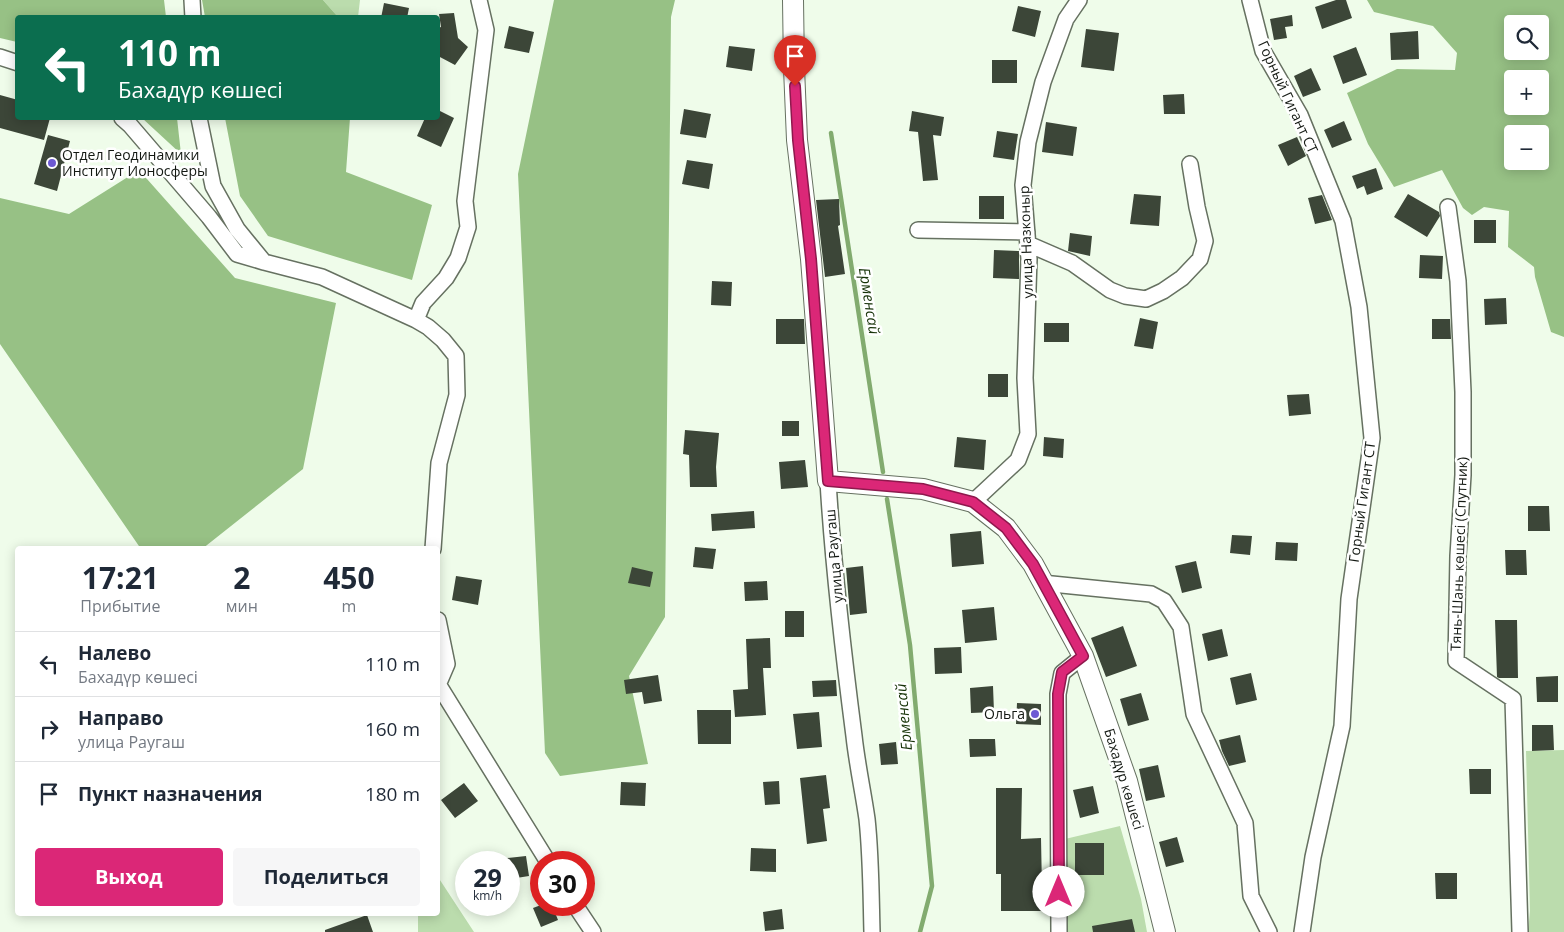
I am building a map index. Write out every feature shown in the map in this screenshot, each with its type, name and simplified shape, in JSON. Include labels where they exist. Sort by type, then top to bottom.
[{"type":"street","points":[[192,0],[192,15]]},
{"type":"street","points":[[416,320],[423,303],[446,278],[458,258],[468,227],[465,201],[486,30],[479,0]]},
{"type":"street","name":"улица Раугаш","points":[[793,0],[798,140],[811,259],[831,529],[846,674],[867,819],[872,932]]},
{"type":"street","name":"улица Назконыр","points":[[973,502],[1018,460],[1028,434],[1024,378],[1029,259],[1023,185],[1028,142],[1043,82],[1066,19],[1079,0]]},
{"type":"street","name":"Горный Гигант СТ","points":[[1250,0],[1264,51],[1300,115],[1343,221],[1359,307],[1372,438],[1348,598],[1342,726],[1313,857],[1302,932]]},
{"type":"street","points":[[0,57],[15,62]]},
{"type":"street","points":[[124,120],[210,217],[236,254],[322,277],[416,320],[428,327],[443,340],[456,356],[457,395],[439,463],[433,546]]},
{"type":"street","points":[[199,120],[213,186],[237,229],[264,262]]},
{"type":"street","points":[[918,230],[1027,238],[1072,263],[1110,290],[1125,296],[1146,299],[1182,278],[1200,259],[1205,241],[1190,164]]},
{"type":"street","name":"Тянь-Шань көшесі (Спутник)","points":[[1448,207],[1458,281],[1463,392],[1463,475],[1458,556],[1456,661],[1512,699],[1520,932]]},
{"type":"street","name":"Бахадүр көшесі","points":[[828,481],[923,489],[973,502],[1006,528],[1033,564],[1083,656],[1127,780],[1165,932]]},
{"type":"street","points":[[1042,583],[1150,594],[1164,601],[1181,627],[1194,714],[1245,823],[1252,896],[1269,932]]},
{"type":"street","points":[[440,630],[447,664],[440,680]]},
{"type":"street","points":[[1059,932],[1058,694],[1062,672],[1083,656]]},
{"type":"street","points":[[440,687],[541,851]]},
{"type":"street","points":[[582,916],[593,932]]},
{"type":"green space","points":[[0,0],[164,0],[166,15],[15,15],[15,42],[0,38]]},
{"type":"green space","points":[[202,0],[323,0],[336,15],[205,15]]},
{"type":"green space","points":[[323,0],[360,0],[358,15],[336,15]]},
{"type":"green space","points":[[554,0],[675,0],[671,17],[665,617],[629,676],[648,764],[560,776],[545,753],[518,174]]},
{"type":"green space","points":[[1367,0],[1564,0],[1564,337],[1551,332],[1535,277],[1534,267],[1508,247],[1509,211],[1484,207],[1472,215],[1463,208],[1442,170],[1394,187],[1368,144],[1347,93],[1397,69],[1455,70],[1457,53],[1433,26],[1374,12]]},
{"type":"green space","points":[[144,120],[177,120],[181,154]]},
{"type":"green space","points":[[225,120],[350,120],[346,172],[432,205],[412,280],[268,236],[240,196]]},
{"type":"green space","points":[[139,170],[235,278],[336,303],[303,469],[206,546],[139,546],[0,344],[0,198],[69,214]]},
{"type":"green space","points":[[1564,750],[1564,932],[1528,932],[1530,911],[1526,751]]},
{"type":"green space","points":[[1120,826],[1141,899],[1147,932],[1066,932],[1065,839]]},
{"type":"green space","points":[[440,880],[455,903],[455,916],[464,916],[474,932],[418,932],[418,916],[440,916]]},
{"type":"building","points":[[1336,0],[1346,0],[1352,18],[1322,29],[1315,7]]},
{"type":"building","points":[[384,3],[409,8],[408,15],[382,15]]},
{"type":"building","points":[[1018,6],[1041,11],[1035,37],[1012,31]]},
{"type":"building","points":[[454,13],[458,38],[468,47],[455,65],[440,57],[441,27],[439,14]]},
{"type":"building","points":[[1292,15],[1293,26],[1285,27],[1287,38],[1274,40],[1270,19]]},
{"type":"building","points":[[509,26],[534,32],[529,53],[504,48]]},
{"type":"building","points":[[1086,29],[1119,33],[1114,71],[1081,67]]},
{"type":"building","points":[[1418,31],[1419,59],[1391,60],[1390,33]]},
{"type":"building","points":[[729,46],[755,49],[752,71],[726,67]]},
{"type":"building","points":[[1356,47],[1367,75],[1343,84],[1333,56]]},
{"type":"building","points":[[992,60],[1017,60],[1017,83],[992,83]]},
{"type":"building","points":[[1311,68],[1321,90],[1303,97],[1294,76]]},
{"type":"building","points":[[1184,94],[1185,114],[1164,114],[1163,95]]},
{"type":"building","points":[[0,95],[15,99],[15,120],[49,120],[44,140],[0,128]]},
{"type":"building","points":[[684,109],[711,114],[706,138],[680,134]]},
{"type":"building","points":[[440,111],[454,118],[441,147],[417,136],[424,120],[440,120]]},
{"type":"building","points":[[912,111],[944,117],[941,136],[933,135],[938,180],[923,181],[918,132],[909,131]]},
{"type":"building","points":[[1344,121],[1352,140],[1332,148],[1324,130]]},
{"type":"building","points":[[1046,122],[1077,127],[1073,156],[1042,152]]},
{"type":"building","points":[[997,131],[1018,134],[1014,160],[993,157]]},
{"type":"building","points":[[48,135],[70,141],[57,191],[34,184]]},
{"type":"building","points":[[1297,137],[1306,156],[1288,166],[1278,145]]},
{"type":"building","points":[[687,160],[713,164],[709,189],[682,184]]},
{"type":"building","points":[[1376,168],[1383,189],[1367,195],[1364,186],[1357,189],[1352,176]]},
{"type":"building","points":[[1134,194],[1161,196],[1159,226],[1130,224]]},
{"type":"building","points":[[1408,194],[1439,212],[1440,216],[1427,237],[1394,217]]},
{"type":"building","points":[[1322,195],[1332,220],[1315,224],[1308,198]]},
{"type":"building","points":[[979,196],[1004,196],[1004,219],[979,219]]},
{"type":"building","points":[[839,199],[840,225],[838,226],[845,274],[825,277],[816,200]]},
{"type":"building","points":[[1474,220],[1496,220],[1496,243],[1474,243]]},
{"type":"building","points":[[1070,233],[1092,236],[1090,256],[1068,251]]},
{"type":"building","points":[[994,250],[1019,251],[1019,279],[993,278]]},
{"type":"building","points":[[1420,255],[1443,256],[1442,279],[1419,278]]},
{"type":"building","points":[[712,281],[732,282],[731,306],[711,305]]},
{"type":"building","points":[[1506,298],[1507,324],[1485,325],[1484,299]]},
{"type":"building","points":[[1140,318],[1158,322],[1153,349],[1134,346]]},
{"type":"building","points":[[776,319],[804,319],[805,344],[776,344]]},
{"type":"building","points":[[1432,319],[1450,319],[1451,339],[1432,339]]},
{"type":"building","points":[[1044,323],[1069,323],[1069,342],[1044,342]]},
{"type":"building","points":[[988,374],[1008,374],[1008,397],[988,397]]},
{"type":"building","points":[[1309,394],[1311,414],[1289,416],[1287,395]]},
{"type":"building","points":[[782,421],[799,421],[799,436],[782,436]]},
{"type":"building","points":[[685,430],[719,433],[716,467],[717,487],[690,487],[689,455],[683,454]]},
{"type":"building","points":[[957,437],[986,440],[984,470],[954,467]]},
{"type":"building","points":[[1044,437],[1064,439],[1063,458],[1043,456]]},
{"type":"building","points":[[805,460],[808,487],[781,489],[779,462]]},
{"type":"building","points":[[1528,506],[1549,506],[1550,531],[1528,531]]},
{"type":"building","points":[[754,511],[755,528],[712,531],[711,514]]},
{"type":"building","points":[[981,531],[984,564],[952,567],[950,534]]},
{"type":"building","points":[[1232,535],[1252,536],[1250,555],[1230,553]]},
{"type":"building","points":[[1276,542],[1298,543],[1297,561],[1275,560]]},
{"type":"building","points":[[695,547],[716,549],[713,569],[693,567]]},
{"type":"building","points":[[1505,550],[1526,550],[1527,575],[1506,575]]},
{"type":"building","points":[[1196,561],[1202,588],[1182,593],[1175,566]]},
{"type":"building","points":[[863,566],[867,613],[850,615],[846,568]]},
{"type":"building","points":[[632,567],[653,572],[650,587],[628,583]]},
{"type":"building","points":[[456,576],[482,580],[478,605],[452,600]]},
{"type":"building","points":[[767,581],[768,600],[745,601],[744,582]]},
{"type":"building","points":[[994,607],[997,640],[965,643],[962,610]]},
{"type":"building","points":[[785,611],[804,611],[804,637],[785,637]]},
{"type":"building","points":[[1495,620],[1517,620],[1518,678],[1497,677]]},
{"type":"building","points":[[1123,626],[1137,666],[1106,677],[1091,638]]},
{"type":"building","points":[[1222,629],[1228,656],[1208,661],[1202,634]]},
{"type":"building","points":[[770,638],[771,668],[763,668],[766,715],[735,717],[733,690],[748,689],[746,639]]},
{"type":"building","points":[[961,647],[962,673],[935,674],[934,648]]},
{"type":"building","points":[[1251,673],[1257,700],[1236,705],[1230,678]]},
{"type":"building","points":[[658,675],[662,701],[644,704],[642,692],[626,694],[624,680]]},
{"type":"building","points":[[1558,676],[1558,702],[1537,702],[1536,677]]},
{"type":"building","points":[[836,680],[837,696],[813,697],[812,681]]},
{"type":"building","points":[[993,686],[994,712],[971,713],[970,688]]},
{"type":"building","points":[[1141,693],[1149,720],[1128,726],[1120,699]]},
{"type":"building","points":[[1017,703],[1041,704],[1041,725],[1016,724]]},
{"type":"building","points":[[697,710],[731,710],[731,744],[698,744]]},
{"type":"building","points":[[819,712],[822,747],[797,749],[793,714]]},
{"type":"building","points":[[1532,725],[1553,725],[1554,750],[1532,751]]},
{"type":"building","points":[[1240,735],[1246,762],[1229,766],[1219,740]]},
{"type":"building","points":[[969,739],[995,739],[996,756],[970,757]]},
{"type":"building","points":[[896,742],[898,764],[881,765],[879,744]]},
{"type":"building","points":[[1158,765],[1165,797],[1146,801],[1139,769]]},
{"type":"building","points":[[1469,769],[1491,769],[1491,794],[1470,794]]},
{"type":"building","points":[[826,775],[830,808],[823,809],[827,841],[807,844],[800,778]]},
{"type":"building","points":[[779,781],[780,804],[765,805],[763,782]]},
{"type":"building","points":[[621,782],[646,783],[645,806],[620,805]]},
{"type":"building","points":[[464,783],[478,801],[455,818],[441,800]]},
{"type":"building","points":[[1093,786],[1099,813],[1080,818],[1073,790]]},
{"type":"building","points":[[996,788],[1022,788],[1021,839],[1041,838],[1042,889],[1046,889],[1046,911],[1001,911],[1001,874],[996,874]]},
{"type":"building","points":[[1177,837],[1184,862],[1166,867],[1159,842]]},
{"type":"building","points":[[1075,843],[1104,843],[1104,875],[1075,875]]},
{"type":"building","points":[[751,848],[776,849],[776,872],[750,871]]},
{"type":"building","points":[[526,856],[529,876],[520,877],[520,857]]},
{"type":"building","points":[[1435,873],[1457,873],[1457,899],[1436,899]]},
{"type":"building","points":[[782,909],[784,929],[765,931],[763,912]]},
{"type":"building","points":[[367,916],[373,932],[325,932],[325,930]]},
{"type":"building","points":[[536,916],[556,916],[558,920],[541,927]]},
{"type":"building","points":[[1132,919],[1135,932],[1093,932],[1092,926]]},
{"type":"waterway","name":"Ерменсай","points":[[831,133],[883,472]]},
{"type":"waterway","name":"Ерменсай","points":[[887,499],[910,645],[932,886],[920,932]]},
{"type":"place","name":"Отдел Геодинамики Институт Ионосферы","points":[[52,163]]},
{"type":"place","name":"Ольга","points":[[1035,714]]},
{"type":"route","points":[[795,86],[798,140],[811,259],[828,481],[923,489],[973,502],[1006,528],[1033,564],[1083,656],[1062,672],[1058,694],[1059,892]]}]
